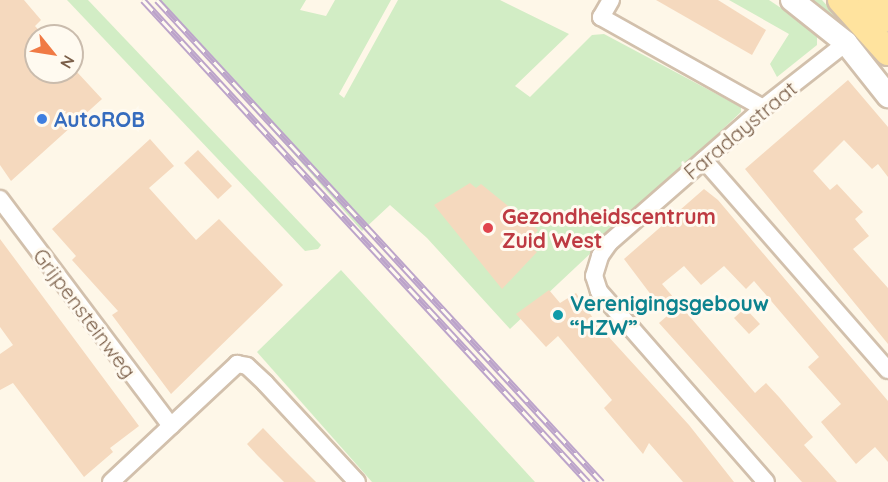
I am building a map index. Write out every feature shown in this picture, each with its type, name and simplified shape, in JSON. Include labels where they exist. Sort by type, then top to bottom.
[{"type":"main road","points":[[841,0],[888,52]]},
{"type":"main road","points":[[871,0],[888,19]]},
{"type":"street","points":[[611,0],[601,17],[763,108]]},
{"type":"street","points":[[792,0],[846,44],[888,96]]},
{"type":"street","name":"Faradaystraat","points":[[766,482],[595,285],[603,250],[763,108],[846,44]]},
{"type":"street","points":[[704,160],[888,370]]},
{"type":"street","name":"Grijpensteinweg","points":[[0,199],[171,426]]},
{"type":"street","points":[[116,480],[237,364],[247,366],[265,383],[357,482]]},
{"type":"green space","points":[[67,0],[88,0],[321,245],[318,249],[305,251]]},
{"type":"green space","points":[[157,0],[306,0],[300,10],[326,16],[335,0],[391,0],[339,94],[344,98],[398,0],[500,0],[569,34],[515,86],[530,97],[592,35],[604,34],[741,107],[741,112],[510,329],[427,238],[390,205],[362,231]]},
{"type":"green space","points":[[729,0],[769,0],[817,32],[817,45],[777,77],[770,64],[789,34]]},
{"type":"green space","points":[[806,0],[822,0],[854,36]]},
{"type":"green space","points":[[341,270],[535,482],[372,482],[257,352]]},
{"type":"building","points":[[0,0],[24,0],[41,20],[37,24],[24,24],[24,84],[84,84],[84,80],[102,99],[11,181],[0,165]]},
{"type":"building","points":[[656,0],[718,0],[766,30],[752,55]]},
{"type":"building","points":[[848,80],[888,127],[888,177],[878,164],[872,169],[844,140],[813,171],[830,190],[837,184],[863,212],[855,219],[869,236],[853,249],[888,288],[888,344],[745,169]]},
{"type":"building","points":[[150,139],[174,166],[149,188],[196,240],[219,219],[283,285],[171,394],[112,315],[118,311],[72,260],[76,256],[52,229]]},
{"type":"building","points":[[198,150],[232,186],[218,199],[184,163]]},
{"type":"building","points":[[470,183],[476,188],[481,184],[538,230],[527,245],[537,252],[502,289],[434,205]]},
{"type":"building","points":[[704,189],[718,200],[888,401],[888,462],[875,447],[856,464],[821,422],[841,404],[808,367],[819,357],[754,281],[746,289],[724,266],[701,285],[684,266],[662,284],[755,393],[766,383],[779,397],[813,437],[804,445],[837,482],[802,482],[659,323],[667,316],[624,259]]},
{"type":"building","points":[[0,239],[139,426],[110,448],[113,452],[84,477],[13,383],[0,390],[0,354],[13,345],[0,327]]},
{"type":"building","points":[[549,290],[560,303],[576,293],[597,324],[689,425],[734,482],[683,482],[649,443],[643,454],[604,408],[612,400],[558,336],[546,347],[516,314]]},
{"type":"building","points":[[745,308],[760,324],[749,334],[734,318]]},
{"type":"building","points":[[263,428],[316,482],[284,482],[258,456],[247,444]]},
{"type":"railway","points":[[143,0],[588,482]]},
{"type":"railway","points":[[157,0],[602,482]]},
{"type":"place","name":"AutoROB","points":[[42,119]]},
{"type":"place","name":"Gezondheidscentrum Zuid West","points":[[488,228]]},
{"type":"place","name":"Verenigingsgebouw “HZW”","points":[[558,315]]}]
